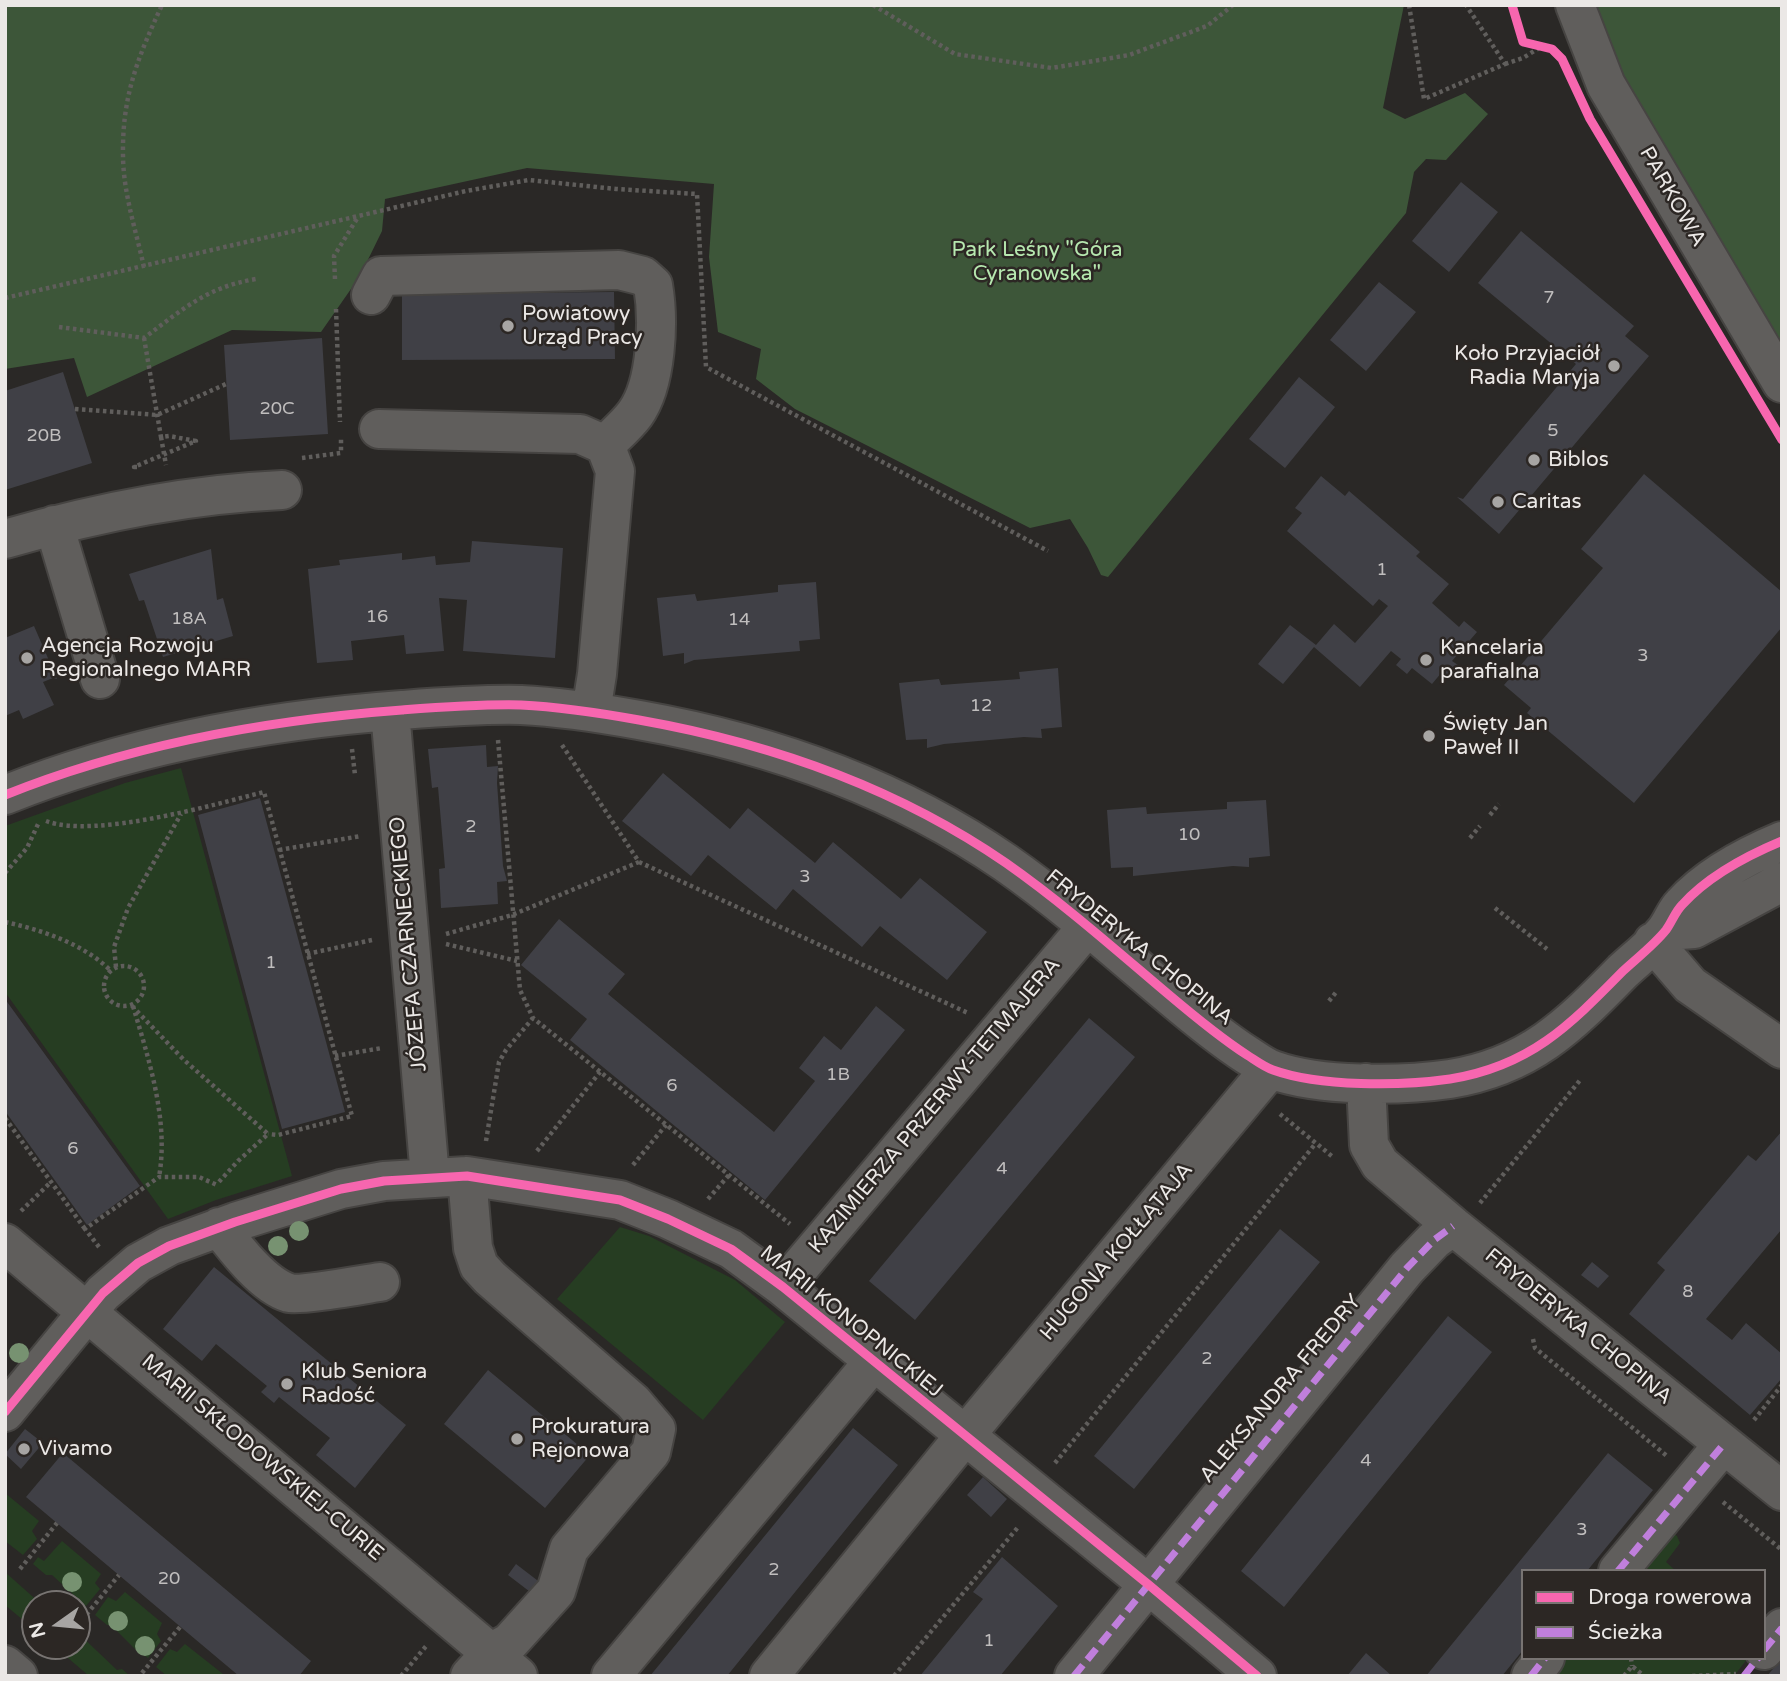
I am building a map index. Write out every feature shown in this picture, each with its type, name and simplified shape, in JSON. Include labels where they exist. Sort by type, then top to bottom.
[{"type":"street","name":"PARKOWA","points":[[1575,5],[1606,85],[1782,383]]},
{"type":"street","points":[[354,301],[381,276],[619,270],[643,276],[653,285],[657,306],[652,365],[636,412],[605,446]]},
{"type":"street","points":[[379,429],[580,434],[605,446],[615,471],[597,674],[591,712]]},
{"type":"street","points":[[5,539],[54,525],[169,476],[224,492],[282,490]]},
{"type":"street","points":[[54,525],[100,679]]},
{"type":"street","name":"FRYDERYKA CHOPINA","points":[[5,795],[116,757],[222,732],[311,718],[455,706],[522,705],[591,712],[701,731],[783,754],[855,782],[924,813],[1005,863],[1088,926],[1217,1036],[1270,1069],[1335,1082],[1366,1083],[1370,1145],[1380,1164],[1495,1259],[1736,1436],[1782,1491]]},
{"type":"street","name":"JÓZEFA CZARNECKIEGO","points":[[390,711],[430,1177]]},
{"type":"street","points":[[1366,1083],[1428,1082],[1457,1078],[1496,1068],[1523,1056],[1574,1021],[1659,937],[1680,907],[1714,877],[1763,849],[1782,842]]},
{"type":"street","points":[[1659,937],[1694,929],[1782,882]]},
{"type":"street","name":"KAZIMIERZA PRZERWY-TETMAJERA","points":[[783,1287],[1088,926]]},
{"type":"street","points":[[1659,937],[1701,1012],[1782,1049]]},
{"type":"street","name":"HUGONA KOŁŁĄTAJA","points":[[769,1676],[964,1436],[1270,1069]]},
{"type":"street","points":[[467,1176],[473,1248],[479,1266],[633,1402],[656,1429],[651,1452],[569,1549],[556,1591],[510,1642],[493,1668]]},
{"type":"street","name":"MARII KONOPNICKIEJ","points":[[5,1412],[88,1311],[119,1278],[221,1210],[384,1181],[467,1176],[620,1200],[668,1219],[731,1250],[783,1287],[1257,1676]]},
{"type":"street","points":[[221,1210],[232,1244],[271,1284],[292,1294],[380,1282]]},
{"type":"street","points":[[1074,1676],[1140,1578],[1434,1240],[1442,1217]]},
{"type":"street","name":"MARII SKŁODOWSKIEJ-CURIE","points":[[10,1230],[88,1311],[493,1668]]},
{"type":"street","points":[[611,1676],[874,1361]]},
{"type":"street","points":[[1620,1569],[1736,1436]]},
{"type":"street","points":[[1766,1648],[1782,1628]]},
{"type":"street","points":[[1531,1676],[1543,1660]]},
{"type":"street","points":[[5,1665],[18,1676]]},
{"type":"path","points":[[144,267],[123,157],[126,105],[136,63],[162,5]]},
{"type":"path","points":[[873,5],[955,54],[1052,68],[1129,55],[1207,26],[1233,5]]},
{"type":"path","points":[[1409,5],[1424,99],[1523,58],[1539,48]]},
{"type":"path","points":[[1466,5],[1505,64]]},
{"type":"path","points":[[335,282],[334,256],[358,217]]},
{"type":"path","points":[[60,327],[144,338],[201,296],[230,283],[256,279]]},
{"type":"path","points":[[282,490],[299,458],[341,453],[354,301]]},
{"type":"path","points":[[144,338],[169,476]]},
{"type":"path","points":[[75,409],[157,415],[226,384]]},
{"type":"path","points":[[147,468],[134,467],[196,441],[161,437]]},
{"type":"path","points":[[497,729],[520,990],[533,1018],[797,1230]]},
{"type":"path","points":[[559,742],[639,862],[972,1015]]},
{"type":"path","points":[[5,873],[27,848],[40,818],[70,826],[105,824],[181,814],[264,792],[352,1116],[278,1135],[268,1134],[184,1060],[132,1006]]},
{"type":"path","points":[[1490,815],[1499,804]]},
{"type":"path","points":[[113,969],[114,947],[128,908],[181,814]]},
{"type":"path","points":[[1470,838],[1480,826]]},
{"type":"path","points":[[279,850],[361,836]]},
{"type":"path","points":[[440,936],[512,915],[639,862]]},
{"type":"path","points":[[1496,908],[1547,949]]},
{"type":"path","points":[[5,922],[74,945],[113,969]]},
{"type":"path","points":[[307,954],[372,940]]},
{"type":"path","points":[[440,942],[517,961]]},
{"type":"path","points":[[122,965],[131,968],[142,979],[144,989],[139,1000],[132,1006],[122,1007],[110,1000],[105,990],[106,977],[113,969],[122,965]]},
{"type":"path","points":[[1329,1001],[1337,991]]},
{"type":"path","points":[[132,1006],[143,1041],[160,1123],[163,1154],[159,1177]]},
{"type":"path","points":[[486,1143],[499,1062],[533,1018]]},
{"type":"path","points":[[335,1056],[382,1048]]},
{"type":"path","points":[[530,1160],[600,1072]]},
{"type":"path","points":[[1442,1217],[1472,1213],[1581,1079]]},
{"type":"path","points":[[5,1118],[102,1250]]},
{"type":"path","points":[[629,1170],[666,1125]]},
{"type":"path","points":[[217,1184],[268,1134]]},
{"type":"path","points":[[1054,1464],[1316,1143]]},
{"type":"path","points":[[701,1208],[729,1175]]},
{"type":"path","points":[[85,1229],[159,1177],[199,1177],[217,1184]]},
{"type":"path","points":[[10,1230],[51,1182]]},
{"type":"path","points":[[217,1184],[221,1210]]},
{"type":"path","points":[[1736,1436],[1782,1385]]},
{"type":"path","points":[[894,1676],[1022,1522]]},
{"type":"path","points":[[20,1569],[57,1523]]},
{"type":"path","points":[[91,1609],[119,1575]]},
{"type":"path","points":[[142,1673],[180,1626]]},
{"type":"path","points":[[1631,1660],[1632,1666],[1644,1676]]},
{"type":"path","points":[[1692,1676],[1753,1664]]},
{"type":"path","points":[[1624,1676],[1632,1666]]},
{"type":"green space","name":"Park Leśny \"Góra Cyranowska\"","points":[[5,5],[1404,5],[1383,108],[1405,119],[1465,93],[1488,114],[1446,160],[1426,159],[1414,172],[1406,213],[1108,577],[1101,575],[1070,519],[1030,528],[795,409],[756,379],[761,349],[718,332],[709,257],[714,184],[527,168],[385,199],[382,231],[360,276],[321,332],[232,330],[87,397],[74,358],[5,369]]},
{"type":"green space","points":[[1593,5],[1782,5],[1782,345],[1622,78]]},
{"type":"green space","points":[[181,768],[292,1176],[216,1200],[168,1219],[5,992],[5,826],[125,783]]},
{"type":"green space","points":[[620,1227],[649,1236],[735,1280],[785,1322],[703,1420],[557,1299]]},
{"type":"green space","points":[[5,1493],[39,1521],[32,1531],[37,1539],[23,1555],[5,1541]]},
{"type":"green space","points":[[1672,1532],[1677,1536],[1680,1543],[1666,1562],[1674,1569],[1632,1569]]},
{"type":"green space","points":[[62,1541],[101,1574],[95,1583],[100,1589],[91,1600],[91,1590],[68,1590],[52,1575],[46,1575],[33,1564],[38,1557],[44,1561]]},
{"type":"green space","points":[[5,1572],[25,1590],[21,1590],[21,1618],[5,1605]]},
{"type":"green space","points":[[125,1592],[162,1623],[157,1634],[161,1641],[148,1658],[111,1625],[107,1625],[95,1615],[108,1597],[116,1601]]},
{"type":"green space","points":[[185,1644],[224,1676],[167,1676],[156,1667],[170,1649],[177,1652]]},
{"type":"green space","points":[[91,1645],[117,1670],[122,1669],[130,1676],[89,1676],[70,1660],[91,1660]]},
{"type":"green space","points":[[1555,1660],[1746,1660],[1734,1676],[1543,1676]]},
{"type":"building","points":[[1461,182],[1498,212],[1449,272],[1412,241]]},
{"type":"building","points":[[1521,231],[1634,326],[1625,336],[1649,356],[1499,534],[1457,497],[1463,499],[1576,364],[1478,283]]},
{"type":"building","points":[[1379,282],[1416,312],[1366,371],[1330,340]]},
{"type":"building","name":"Powiatowy Urząd Pracy","points":[[614,292],[615,359],[402,360],[402,294]]},
{"type":"building","points":[[322,338],[328,434],[230,440],[224,345]]},
{"type":"building","points":[[63,372],[92,463],[5,490],[5,391]]},
{"type":"building","points":[[1299,377],[1335,407],[1285,468],[1249,439]]},
{"type":"building","points":[[1644,474],[1782,592],[1782,627],[1634,803],[1527,713],[1531,708],[1504,685],[1603,568],[1581,549]]},
{"type":"building","points":[[1321,476],[1345,496],[1349,491],[1420,552],[1416,556],[1449,584],[1432,603],[1459,627],[1464,621],[1477,632],[1452,661],[1458,665],[1448,677],[1442,672],[1432,684],[1412,668],[1407,674],[1396,665],[1401,659],[1391,651],[1360,687],[1314,647],[1283,684],[1258,664],[1290,625],[1316,645],[1334,624],[1355,643],[1388,606],[1379,599],[1373,606],[1287,531],[1302,513],[1295,508]]},
{"type":"building","points":[[472,541],[563,548],[555,658],[463,651],[467,600],[439,598],[444,651],[406,654],[404,635],[351,641],[353,660],[317,663],[308,569],[340,565],[339,560],[402,553],[402,560],[435,556],[436,565],[470,562]]},
{"type":"building","points":[[211,549],[217,600],[223,598],[233,636],[163,657],[144,600],[139,601],[129,574]]},
{"type":"building","points":[[816,582],[820,639],[799,641],[800,651],[694,660],[684,664],[684,653],[663,656],[657,598],[695,594],[697,601],[778,592],[778,585]]},
{"type":"building","name":"Agencja Rozwoju Regionalnego MARR","points":[[34,626],[57,679],[43,682],[54,705],[23,719],[19,710],[5,716],[5,638]]},
{"type":"building","points":[[1058,668],[1062,727],[1041,729],[1042,738],[1024,737],[927,748],[927,739],[906,740],[899,683],[939,679],[941,685],[1020,679],[1019,672]]},
{"type":"building","points":[[486,745],[487,767],[498,766],[503,866],[507,881],[497,882],[498,904],[441,908],[439,869],[445,868],[438,787],[432,788],[428,749]]},
{"type":"building","points":[[663,773],[730,829],[748,808],[815,863],[833,842],[901,899],[920,878],[987,932],[947,980],[880,926],[862,947],[793,889],[776,910],[708,855],[691,876],[622,821]]},
{"type":"building","points":[[260,798],[345,1112],[282,1129],[198,815]]},
{"type":"building","points":[[1266,800],[1270,856],[1249,858],[1249,867],[1233,866],[1133,876],[1133,867],[1111,868],[1107,810],[1146,807],[1147,814],[1227,809],[1227,802]]},
{"type":"building","points":[[559,919],[625,974],[608,994],[774,1132],[815,1081],[799,1068],[824,1036],[841,1050],[876,1006],[905,1030],[765,1200],[570,1040],[587,1019],[521,965]]},
{"type":"building","points":[[5,999],[140,1186],[87,1225],[5,1111]]},
{"type":"building","points":[[1089,1018],[1135,1057],[915,1320],[869,1281]]},
{"type":"building","points":[[1782,1131],[1782,1229],[1706,1319],[1732,1340],[1746,1323],[1782,1354],[1782,1378],[1750,1415],[1629,1314],[1665,1270],[1657,1263],[1748,1155],[1756,1161]]},
{"type":"building","points":[[1280,1229],[1320,1262],[1134,1489],[1094,1456]]},
{"type":"building","points":[[1592,1262],[1609,1276],[1598,1288],[1581,1275]]},
{"type":"building","points":[[214,1267],[406,1425],[355,1488],[316,1455],[330,1438],[279,1397],[274,1403],[261,1392],[267,1386],[216,1344],[202,1361],[163,1329]]},
{"type":"building","points":[[1448,1316],[1492,1352],[1284,1607],[1241,1571]]},
{"type":"building","name":"Prokuratura Rejonowa","points":[[488,1370],[590,1455],[545,1508],[444,1424]]},
{"type":"building","points":[[853,1428],[898,1465],[727,1676],[650,1676]]},
{"type":"building","name":"Vivamo","points":[[25,1429],[43,1443],[21,1469],[5,1454]]},
{"type":"building","points":[[63,1453],[311,1661],[299,1676],[239,1676],[26,1497]]},
{"type":"building","points":[[1608,1453],[1653,1490],[1589,1569],[1521,1569],[1521,1652],[1502,1676],[1426,1676]]},
{"type":"building","points":[[983,1477],[1007,1499],[991,1517],[967,1495]]},
{"type":"building","points":[[1002,1557],[1058,1606],[1000,1676],[920,1676],[983,1599],[973,1592]]},
{"type":"building","points":[[516,1564],[546,1587],[538,1598],[508,1575]]},
{"type":"building","points":[[1366,1653],[1392,1676],[1347,1676]]},
{"type":"building","points":[[1782,1658],[1782,1676],[1767,1676]]},
{"type":"marked path","points":[[1074,1676],[1407,1268],[1434,1240],[1453,1226]]},
{"type":"marked path","points":[[1620,1569],[1723,1445]]},
{"type":"marked path","points":[[1766,1648],[1782,1628]]},
{"type":"marked path","points":[[1531,1676],[1543,1660]]},
{"type":"marked path","points":[[1744,1676],[1756,1660]]},
{"type":"cycle path","points":[[1512,5],[1523,42],[1552,49],[1562,59],[1590,119],[1782,440]]},
{"type":"cycle path","points":[[5,795],[53,777],[151,748],[251,728],[351,714],[462,706],[521,705],[595,713],[688,730],[784,756],[830,772],[921,812],[964,836],[1027,878],[1207,1026],[1260,1063],[1292,1076],[1361,1084],[1450,1079],[1478,1073],[1526,1054],[1566,1026],[1656,941],[1680,908],[1704,885],[1741,860],[1782,841]]},
{"type":"cycle path","points":[[5,1412],[103,1293],[138,1263],[169,1246],[235,1222],[341,1189],[384,1181],[467,1176],[620,1200],[731,1249],[783,1287],[1257,1676]]},
{"type":"place","name":"Powiatowy Urząd Pracy","points":[[508,326]]},
{"type":"place","name":"Koło Przyjaciół Radia Maryja","points":[[1614,366]]},
{"type":"place","name":"Biblos","points":[[1534,460]]},
{"type":"place","name":"Caritas","points":[[1498,502]]},
{"type":"place","name":"Agencja Rozwoju Regionalnego MARR","points":[[27,658]]},
{"type":"place","name":"Kancelaria parafialna","points":[[1426,660]]},
{"type":"place","name":"Święty Jan Paweł II","points":[[1429,736]]},
{"type":"place","name":"Klub Seniora Radość","points":[[287,1384]]},
{"type":"place","name":"Prokuratura Rejonowa","points":[[517,1439]]},
{"type":"place","name":"Vivamo","points":[[24,1449]]}]
